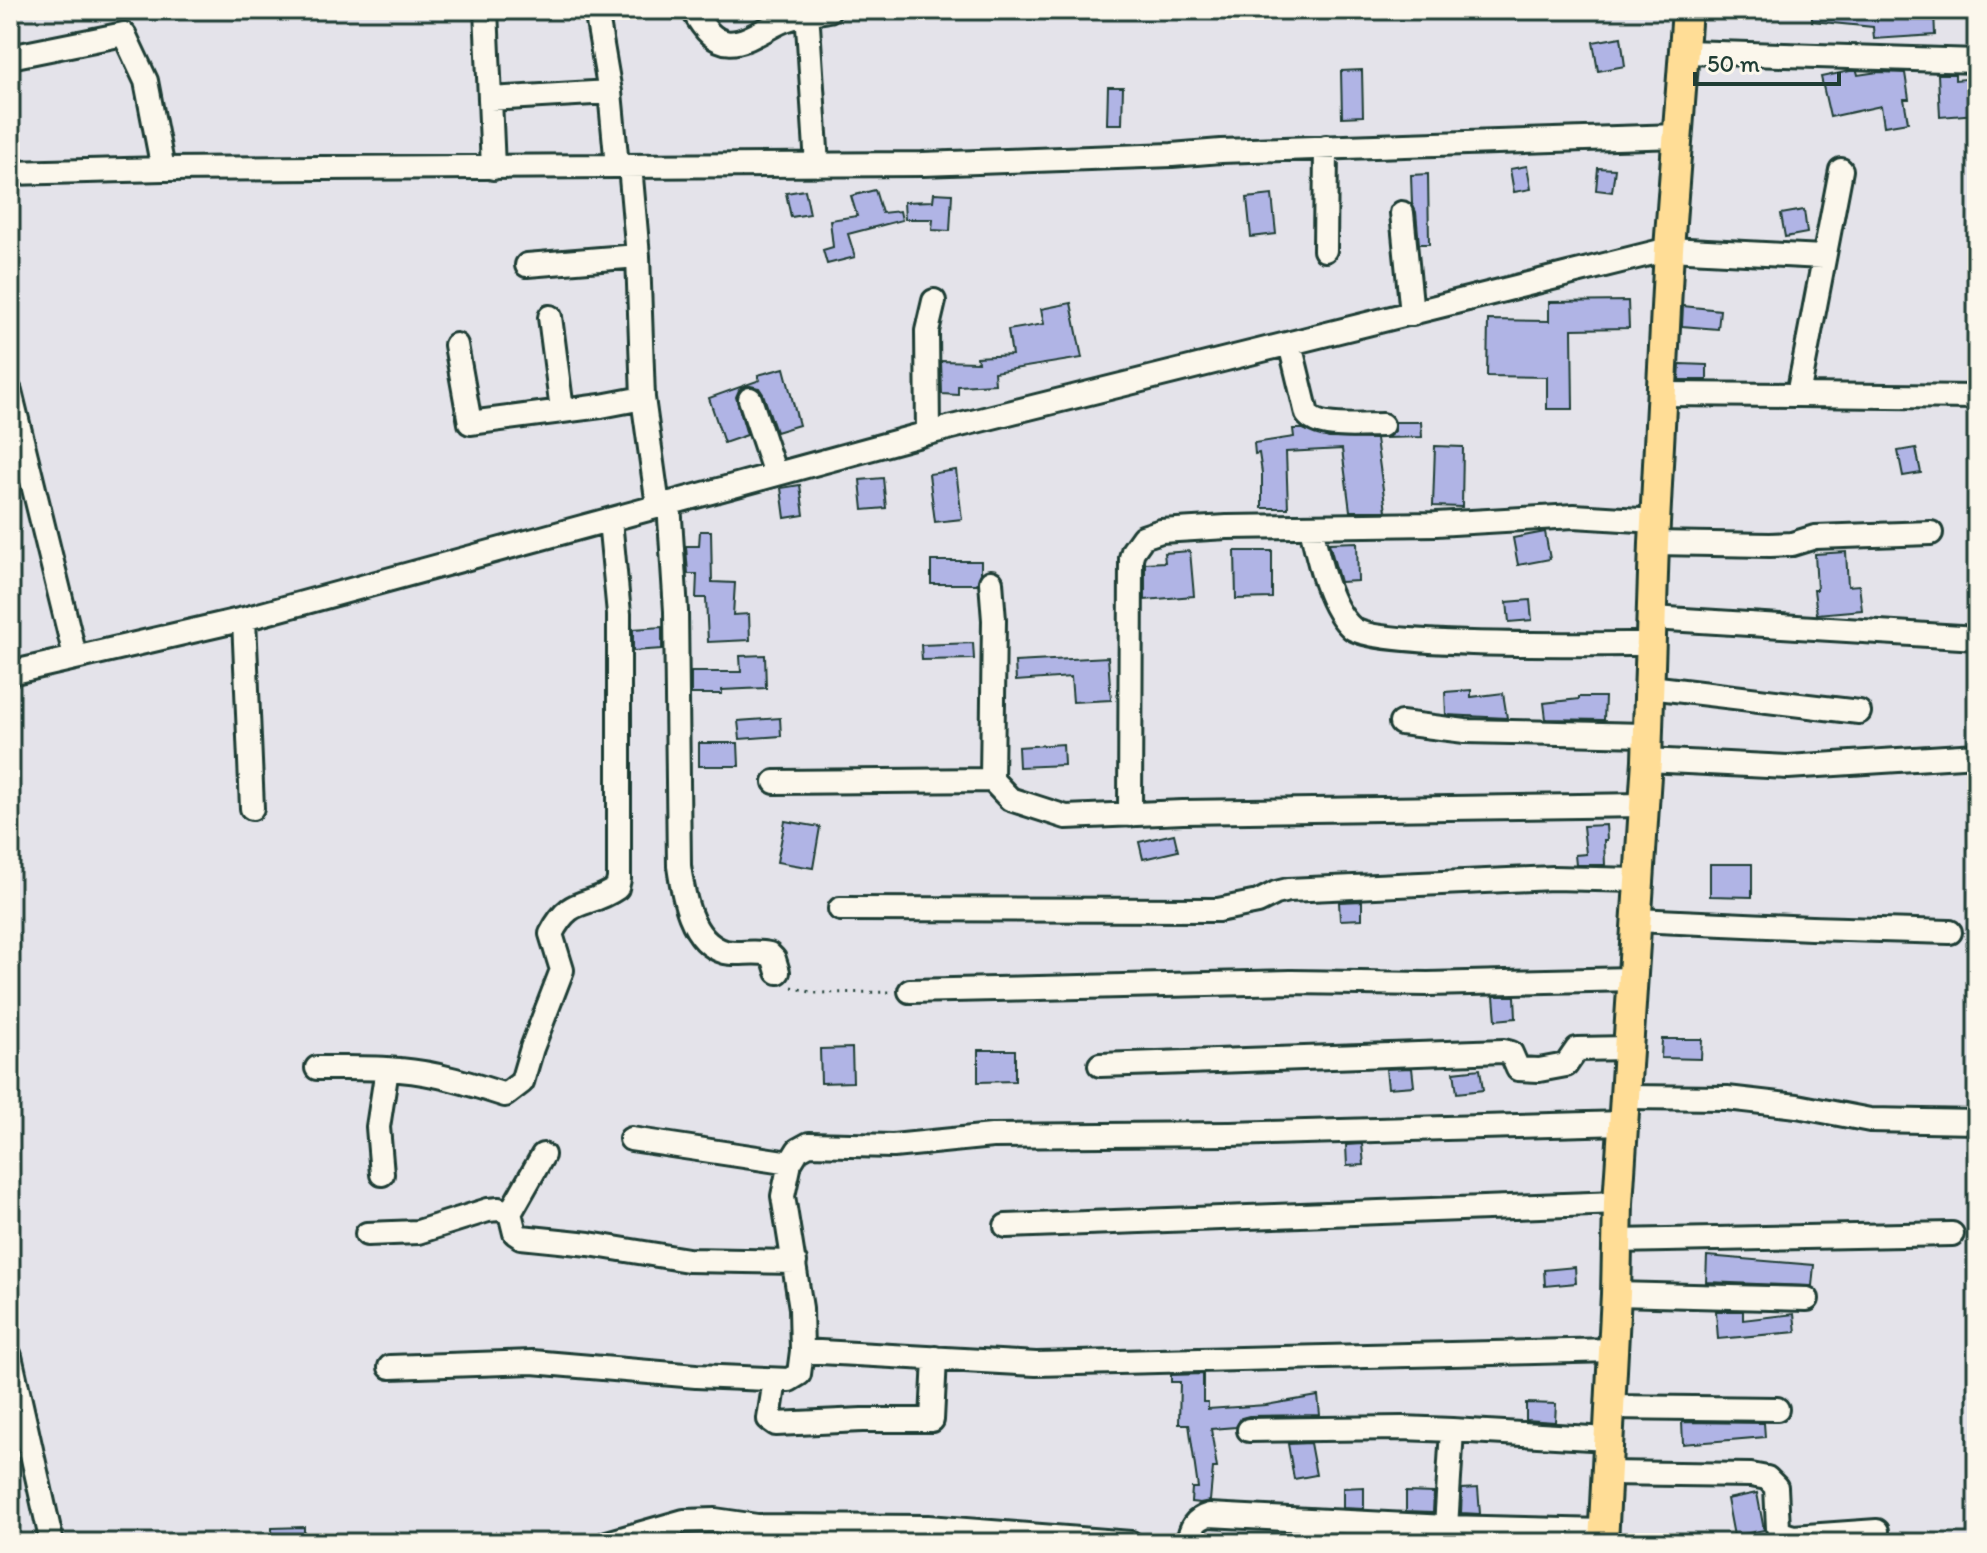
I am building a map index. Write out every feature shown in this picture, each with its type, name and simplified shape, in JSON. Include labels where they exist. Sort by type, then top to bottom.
[{"type":"main road","points":[[1604,1537],[1618,1203],[1650,687],[1669,249],[1687,10]]},
{"type":"street","points":[[486,10],[493,168]]},
{"type":"street","points":[[596,10],[638,256],[643,398],[663,505],[676,611],[679,866],[684,897],[696,927],[709,942],[721,951],[769,954],[778,972]]},
{"type":"street","points":[[693,10],[708,32],[728,44],[746,41],[775,25],[814,11],[817,165]]},
{"type":"street","points":[[10,57],[124,34],[146,81],[163,169]]},
{"type":"street","points":[[1686,52],[1977,61]]},
{"type":"street","points":[[490,99],[610,92]]},
{"type":"street","points":[[10,173],[163,169],[922,164],[1678,136]]},
{"type":"street","points":[[1325,250],[1326,147]]},
{"type":"street","points":[[1798,395],[1841,170]]},
{"type":"street","points":[[1402,213],[1412,314]]},
{"type":"street","points":[[10,673],[244,619],[928,433],[1669,249],[1823,257]]},
{"type":"street","points":[[527,265],[638,256]]},
{"type":"street","points":[[928,433],[927,331],[934,301]]},
{"type":"street","points":[[550,317],[562,410]]},
{"type":"street","points":[[1290,344],[1311,420],[1321,424],[1382,425]]},
{"type":"street","points":[[456,345],[470,423],[643,398]]},
{"type":"street","points":[[10,391],[75,656]]},
{"type":"street","points":[[1662,394],[1977,397]]},
{"type":"street","points":[[750,399],[775,474]]},
{"type":"street","points":[[1130,815],[1131,558],[1143,537],[1161,531],[1227,527],[1436,524],[1574,516],[1655,532],[1770,545],[1792,544],[1815,537],[1931,533]]},
{"type":"street","points":[[317,1068],[387,1069],[455,1079],[505,1095],[522,1082],[562,970],[551,934],[570,907],[617,888],[619,614],[610,520]]},
{"type":"street","points":[[1311,527],[1320,565],[1338,609],[1355,630],[1372,635],[1467,643],[1651,631],[1977,638]]},
{"type":"street","points":[[991,582],[994,620],[992,780],[1010,799],[1038,810],[1066,817],[1643,805]]},
{"type":"street","points":[[244,619],[252,808]]},
{"type":"street","points":[[1650,687],[1859,712]]},
{"type":"street","points":[[1401,723],[1646,748],[1788,767],[1977,755]]},
{"type":"street","points":[[775,782],[992,780]]},
{"type":"street","points":[[840,909],[1218,910],[1258,902],[1288,890],[1553,878],[1637,880]]},
{"type":"street","points":[[1636,920],[1950,932]]},
{"type":"street","points":[[910,991],[1291,982],[1428,984],[1632,979]]},
{"type":"street","points":[[1100,1065],[1504,1051],[1511,1053],[1518,1069],[1533,1070],[1566,1065],[1577,1049],[1628,1048]]},
{"type":"street","points":[[382,1174],[378,1127],[387,1069]]},
{"type":"street","points":[[390,1367],[532,1362],[775,1380],[796,1378],[802,1351],[801,1308],[783,1196],[790,1163],[802,1146],[818,1143],[893,1146],[992,1136],[1230,1134],[1624,1110],[1727,1098],[1797,1106],[1870,1120],[1977,1122]]},
{"type":"street","points":[[631,1139],[790,1163]]},
{"type":"street","points":[[543,1155],[510,1213],[515,1233],[521,1237],[688,1260],[795,1262]]},
{"type":"street","points":[[1006,1226],[1618,1203]]},
{"type":"street","points":[[367,1234],[418,1232],[488,1210],[499,1209],[510,1213]]},
{"type":"street","points":[[1617,1241],[1952,1234]]},
{"type":"street","points":[[1616,1294],[1807,1299]]},
{"type":"street","points":[[802,1351],[1036,1364],[1613,1350]]},
{"type":"street","points":[[10,1356],[52,1543]]},
{"type":"street","points":[[775,1380],[769,1419],[776,1424],[932,1420],[935,1358]]},
{"type":"street","points":[[1610,1407],[1777,1409]]},
{"type":"street","points":[[1249,1430],[1402,1428],[1608,1439]]},
{"type":"street","points":[[1446,1527],[1452,1430]]},
{"type":"street","points":[[1606,1473],[1751,1475],[1767,1478],[1776,1487],[1778,1528],[1781,1533],[1793,1537],[1877,1531]]},
{"type":"street","points":[[1188,1543],[1189,1532],[1196,1520],[1209,1515],[1604,1537]]},
{"type":"street","points":[[607,1543],[684,1521],[715,1520],[757,1526],[928,1527],[1131,1543]]},
{"type":"path","points":[[778,972],[792,987],[814,993],[910,991]]},
{"type":"building","points":[[1812,10],[1934,10],[1935,35],[1874,39],[1873,27],[1812,21]]},
{"type":"building","points":[[1621,37],[1625,66],[1598,71],[1593,42]]},
{"type":"building","points":[[1362,70],[1363,116],[1342,117],[1341,71]]},
{"type":"building","points":[[1857,71],[1858,75],[1905,73],[1909,99],[1904,99],[1908,122],[1884,126],[1881,106],[1830,117],[1821,77]]},
{"type":"building","points":[[1938,74],[1955,74],[1955,80],[1977,78],[1977,114],[1940,117]]},
{"type":"building","points":[[1108,87],[1123,87],[1122,124],[1107,124]]},
{"type":"building","points":[[1527,166],[1531,189],[1514,192],[1510,169]]},
{"type":"building","points":[[1598,168],[1615,169],[1612,192],[1596,190]]},
{"type":"building","points":[[1428,174],[1429,244],[1419,244],[1411,175]]},
{"type":"building","points":[[805,190],[810,214],[791,217],[786,193]]},
{"type":"building","points":[[875,190],[882,213],[900,211],[902,220],[848,234],[855,257],[827,264],[823,250],[833,247],[830,220],[857,216],[851,196]]},
{"type":"building","points":[[934,193],[952,194],[950,231],[932,230],[933,219],[905,219],[904,202],[933,201]]},
{"type":"building","points":[[1272,195],[1276,234],[1251,237],[1247,198]]},
{"type":"building","points":[[1804,210],[1807,233],[1785,237],[1781,214]]},
{"type":"building","points":[[1628,301],[1629,328],[1572,329],[1573,409],[1547,409],[1547,377],[1487,376],[1488,320],[1549,321],[1549,302]]},
{"type":"building","points":[[1071,303],[1082,358],[994,372],[995,384],[958,386],[958,395],[942,394],[941,361],[978,362],[977,357],[1012,355],[1008,330],[1044,324],[1041,309]]},
{"type":"building","points":[[1683,306],[1720,310],[1718,329],[1682,326]]},
{"type":"building","points":[[1680,364],[1707,365],[1707,380],[1679,380]]},
{"type":"building","points":[[784,368],[799,425],[776,432],[763,394],[759,388],[746,386],[739,390],[736,397],[747,435],[724,443],[709,398],[760,380],[758,375]]},
{"type":"building","points":[[1395,422],[1421,422],[1422,437],[1387,438],[1395,431]]},
{"type":"building","points":[[1293,429],[1303,429],[1329,438],[1376,439],[1386,511],[1350,511],[1342,449],[1286,452],[1288,508],[1262,508],[1262,473],[1254,443],[1294,437]]},
{"type":"building","points":[[1435,446],[1463,447],[1462,507],[1433,506]]},
{"type":"building","points":[[1916,448],[1921,473],[1903,476],[1898,451]]},
{"type":"building","points":[[956,470],[962,519],[935,522],[929,474]]},
{"type":"building","points":[[883,478],[886,508],[863,510],[860,480]]},
{"type":"building","points":[[800,485],[804,515],[785,518],[781,488]]},
{"type":"building","points":[[700,531],[711,531],[712,582],[735,583],[733,615],[749,614],[750,640],[708,642],[706,598],[696,598],[697,574],[688,574],[686,546],[699,546]]},
{"type":"building","points":[[1545,532],[1550,559],[1518,565],[1513,538]]},
{"type":"building","points":[[1357,542],[1358,581],[1340,582],[1329,543]]},
{"type":"building","points":[[1190,551],[1194,596],[1145,600],[1145,563],[1165,562],[1164,553]]},
{"type":"building","points":[[1235,551],[1272,551],[1272,598],[1236,599]]},
{"type":"building","points":[[1846,552],[1848,586],[1859,585],[1862,610],[1817,614],[1815,554]]},
{"type":"building","points":[[931,561],[981,561],[977,584],[931,584]]},
{"type":"building","points":[[1530,600],[1532,620],[1509,622],[1507,602]]},
{"type":"building","points":[[662,627],[662,649],[633,651],[633,629]]},
{"type":"building","points":[[973,643],[974,659],[922,660],[921,645]]},
{"type":"building","points":[[765,655],[766,688],[722,690],[722,694],[691,694],[691,672],[741,672],[740,656]]},
{"type":"building","points":[[1108,657],[1111,700],[1073,702],[1071,677],[1016,681],[1015,662]]},
{"type":"building","points":[[1471,690],[1471,697],[1503,693],[1507,718],[1446,715],[1445,692]]},
{"type":"building","points":[[1579,697],[1605,697],[1604,720],[1546,719],[1544,703]]},
{"type":"building","points":[[780,718],[781,736],[740,739],[738,721]]},
{"type":"building","points":[[699,743],[738,743],[739,766],[699,766]]},
{"type":"building","points":[[1063,744],[1064,765],[1019,767],[1018,747]]},
{"type":"building","points":[[785,821],[820,827],[813,868],[777,862]]},
{"type":"building","points":[[1606,825],[1605,865],[1576,865],[1575,855],[1586,854],[1583,826]]},
{"type":"building","points":[[1174,834],[1178,851],[1143,859],[1139,842]]},
{"type":"building","points":[[1710,864],[1752,864],[1752,897],[1710,896]]},
{"type":"building","points":[[1362,901],[1362,919],[1340,920],[1339,902]]},
{"type":"building","points":[[1494,996],[1515,996],[1516,1018],[1496,1020]]},
{"type":"building","points":[[1662,1039],[1702,1039],[1701,1059],[1661,1058]]},
{"type":"building","points":[[852,1048],[853,1082],[821,1083],[820,1049]]},
{"type":"building","points":[[978,1050],[1015,1050],[1015,1081],[978,1082]]},
{"type":"building","points":[[1412,1068],[1414,1086],[1388,1088],[1386,1069]]},
{"type":"building","points":[[1480,1069],[1483,1090],[1457,1093],[1454,1072]]},
{"type":"building","points":[[1362,1144],[1364,1165],[1347,1166],[1346,1145]]},
{"type":"building","points":[[1707,1256],[1814,1265],[1812,1286],[1706,1282]]},
{"type":"building","points":[[1575,1267],[1576,1283],[1545,1286],[1544,1270]]},
{"type":"building","points":[[1716,1311],[1743,1311],[1743,1320],[1794,1314],[1796,1332],[1718,1339]]},
{"type":"building","points":[[1203,1374],[1203,1402],[1208,1402],[1208,1409],[1266,1405],[1318,1396],[1320,1415],[1249,1416],[1241,1418],[1236,1427],[1211,1429],[1217,1468],[1213,1468],[1210,1501],[1200,1503],[1191,1502],[1192,1488],[1198,1488],[1189,1424],[1179,1424],[1180,1382],[1171,1382],[1171,1375]]},
{"type":"building","points":[[1526,1403],[1556,1404],[1555,1422],[1526,1420]]},
{"type":"building","points":[[1682,1422],[1764,1423],[1765,1437],[1683,1444]]},
{"type":"building","points":[[1310,1443],[1316,1475],[1294,1479],[1288,1444]]},
{"type":"building","points":[[1364,1487],[1364,1509],[1343,1508],[1343,1488]]},
{"type":"building","points":[[1478,1488],[1480,1514],[1461,1513],[1462,1489]]},
{"type":"building","points":[[1406,1492],[1434,1493],[1433,1512],[1406,1511]]},
{"type":"building","points":[[1757,1493],[1764,1530],[1734,1536],[1727,1499]]},
{"type":"building","points":[[304,1527],[304,1543],[272,1543],[272,1528]]}]
